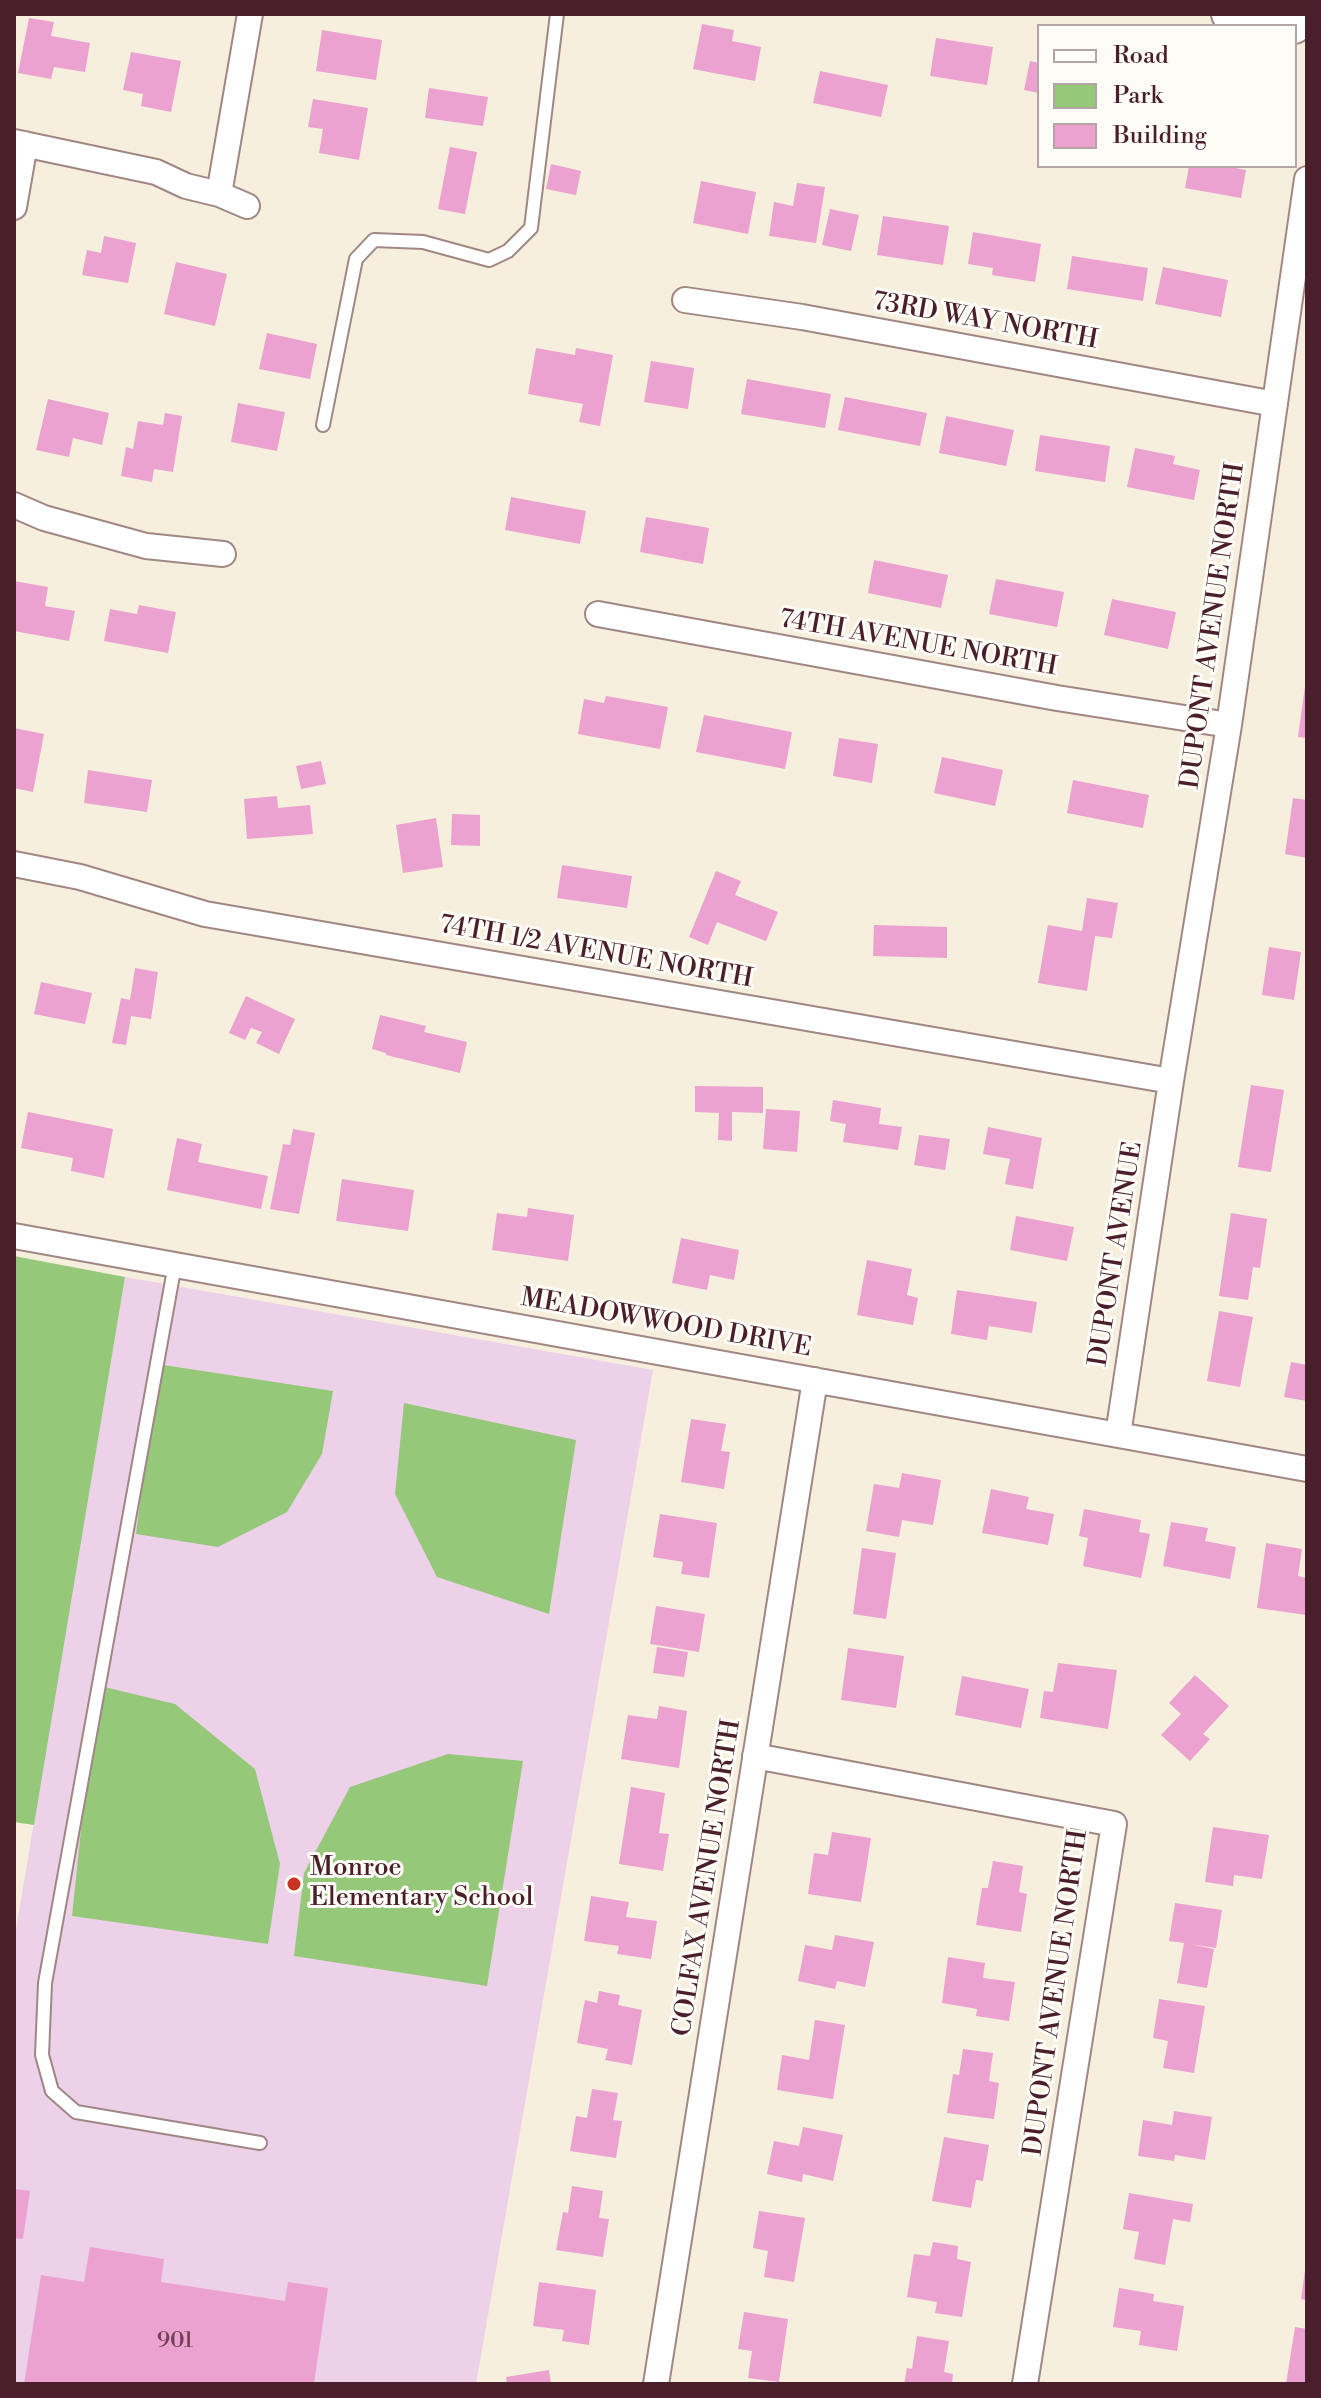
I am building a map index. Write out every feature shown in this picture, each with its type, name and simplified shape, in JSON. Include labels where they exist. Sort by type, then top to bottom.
[{"type":"street","points":[[219,194],[250,14]]},
{"type":"street","points":[[1229,14],[1283,24]]},
{"type":"street","points":[[14,207],[20,143],[156,172],[186,186],[219,194],[247,206]]},
{"type":"street","name":"DUPONT AVENUE NORTH","points":[[1171,1081],[1229,725],[1307,179]]},
{"type":"street","name":"73RD WAY NORTH","points":[[685,300],[802,317],[1275,404]]},
{"type":"street","points":[[14,505],[44,518],[146,546],[223,554]]},
{"type":"street","name":"74TH AVENUE NORTH","points":[[598,614],[1057,698],[1229,725]]},
{"type":"street","name":"74TH 1/2 AVENUE NORTH","points":[[14,864],[80,877],[205,914],[1171,1081]]},
{"type":"street","name":"DUPONT AVENUE","points":[[1118,1435],[1171,1081]]},
{"type":"street","name":"MEADOWWOOD DRIVE","points":[[14,1236],[1307,1469]]},
{"type":"street","name":"COLFAX AVENUE NORTH","points":[[656,2384],[815,1380]]},
{"type":"street","name":"DUPONT AVENUE NORTH","points":[[755,1756],[1114,1824],[1025,2384]]},
{"type":"lane","points":[[323,425],[356,259],[374,240],[423,242],[489,260],[508,251],[531,228],[557,14]]},
{"type":"lane","points":[[175,1264],[45,1983],[42,2055],[52,2091],[76,2112],[260,2143]]},
{"type":"shaded area","name":"Monroe Elementary School","points":[[125,1277],[653,1370],[476,2384],[14,2384],[14,1942]]},
{"type":"green space","points":[[14,1256],[125,1277],[34,1825],[14,1822]]},
{"type":"green space","points":[[157,1364],[333,1391],[322,1454],[287,1512],[218,1547],[136,1534]]},
{"type":"green space","points":[[404,1403],[576,1440],[549,1614],[437,1577],[395,1494]]},
{"type":"green space","points":[[96,1685],[175,1704],[255,1769],[280,1864],[268,1944],[72,1916]]},
{"type":"green space","points":[[448,1754],[523,1761],[487,1986],[294,1956],[304,1873],[350,1787]]},
{"type":"building","points":[[29,18],[54,22],[51,36],[90,43],[85,72],[54,67],[51,79],[18,73]]},
{"type":"building","points":[[702,24],[734,30],[732,41],[761,47],[755,81],[693,69]]},
{"type":"building","points":[[322,30],[382,40],[376,80],[316,71]]},
{"type":"building","points":[[936,38],[993,47],[987,85],[930,76]]},
{"type":"building","points":[[131,52],[181,61],[171,112],[141,106],[143,94],[123,90]]},
{"type":"building","points":[[1030,61],[1037,63],[1037,93],[1024,90]]},
{"type":"building","points":[[820,71],[888,85],[881,117],[813,103]]},
{"type":"building","points":[[429,88],[488,97],[483,126],[425,118]]},
{"type":"building","points":[[313,99],[368,108],[359,160],[319,153],[323,129],[308,127]]},
{"type":"building","points":[[450,147],[477,152],[465,214],[438,209]]},
{"type":"building","points":[[551,164],[581,171],[576,195],[546,189]]},
{"type":"building","points":[[1189,168],[1246,170],[1241,198],[1185,188]]},
{"type":"building","points":[[701,181],[756,192],[748,234],[693,223]]},
{"type":"building","points":[[797,183],[825,187],[816,243],[769,236],[774,202],[793,206]]},
{"type":"building","points":[[830,209],[859,215],[851,251],[822,245]]},
{"type":"building","points":[[883,216],[949,226],[943,265],[877,255]]},
{"type":"building","points":[[973,232],[1041,244],[1035,282],[992,275],[993,268],[968,264]]},
{"type":"building","points":[[104,236],[136,243],[128,283],[82,275],[87,250],[101,253]]},
{"type":"building","points":[[1072,256],[1148,268],[1143,301],[1067,289]]},
{"type":"building","points":[[176,262],[227,274],[215,326],[164,314]]},
{"type":"building","points":[[1163,267],[1228,280],[1221,317],[1155,304]]},
{"type":"building","points":[[267,333],[317,344],[310,379],[259,369]]},
{"type":"building","points":[[536,348],[575,355],[576,348],[613,355],[600,426],[579,422],[583,404],[528,394]]},
{"type":"building","points":[[651,361],[694,368],[688,409],[644,402]]},
{"type":"building","points":[[747,379],[831,394],[825,428],[741,414]]},
{"type":"building","points":[[845,397],[927,413],[920,446],[838,430]]},
{"type":"building","points":[[48,399],[109,413],[102,445],[73,438],[69,457],[36,450]]},
{"type":"building","points":[[238,403],[285,412],[277,451],[231,442]]},
{"type":"building","points":[[165,413],[182,416],[173,472],[154,469],[152,482],[121,476],[126,447],[133,449],[138,421],[163,425]]},
{"type":"building","points":[[946,416],[1014,430],[1006,466],[939,453]]},
{"type":"building","points":[[1040,435],[1110,446],[1105,482],[1035,471]]},
{"type":"building","points":[[1135,448],[1175,456],[1173,464],[1200,470],[1194,500],[1127,487]]},
{"type":"building","points":[[511,497],[586,511],[580,544],[505,530]]},
{"type":"building","points":[[646,517],[709,528],[703,564],[640,552]]},
{"type":"building","points":[[874,560],[948,575],[941,608],[868,593]]},
{"type":"building","points":[[996,579],[1064,592],[1057,627],[989,614]]},
{"type":"building","points":[[14,581],[48,587],[45,606],[75,611],[69,641],[14,631]]},
{"type":"building","points":[[1112,599],[1176,612],[1168,649],[1104,635]]},
{"type":"building","points":[[139,605],[176,612],[168,653],[104,641],[110,609],[137,614]]},
{"type":"building","points":[[1307,687],[1307,738],[1298,737]]},
{"type":"building","points":[[606,696],[668,707],[660,749],[578,734],[584,699],[604,703]]},
{"type":"building","points":[[704,715],[792,732],[785,769],[696,752]]},
{"type":"building","points":[[14,728],[44,734],[33,792],[14,788]]},
{"type":"building","points":[[839,738],[878,744],[872,783],[833,776]]},
{"type":"building","points":[[942,757],[1003,770],[995,806],[934,793]]},
{"type":"building","points":[[321,761],[326,784],[301,789],[296,766]]},
{"type":"building","points":[[88,770],[152,780],[147,812],[84,803]]},
{"type":"building","points":[[1073,780],[1149,795],[1143,828],[1067,813]]},
{"type":"building","points":[[277,796],[278,808],[310,805],[313,834],[247,839],[244,799]]},
{"type":"building","points":[[1293,798],[1307,800],[1307,858],[1285,854]]},
{"type":"building","points":[[452,814],[480,815],[480,846],[451,845]]},
{"type":"building","points":[[436,818],[443,867],[403,873],[396,825]]},
{"type":"building","points":[[562,865],[632,876],[627,908],[557,898]]},
{"type":"building","points":[[716,871],[741,881],[735,895],[778,912],[766,941],[717,922],[708,945],[689,937]]},
{"type":"building","points":[[1087,898],[1118,903],[1112,938],[1095,936],[1087,991],[1038,983],[1048,925],[1082,931]]},
{"type":"building","points":[[874,925],[947,927],[947,958],[873,956]]},
{"type":"building","points":[[1269,947],[1301,952],[1294,1000],[1262,995]]},
{"type":"building","points":[[135,968],[158,972],[151,1019],[131,1016],[126,1045],[112,1043],[121,998],[130,1000]]},
{"type":"building","points":[[41,982],[92,993],[85,1024],[34,1014]]},
{"type":"building","points":[[246,996],[295,1019],[279,1054],[256,1043],[262,1032],[251,1028],[245,1040],[229,1033]]},
{"type":"building","points":[[380,1015],[426,1026],[424,1032],[467,1042],[460,1073],[372,1049]]},
{"type":"building","points":[[1251,1085],[1284,1090],[1271,1172],[1238,1167]]},
{"type":"building","points":[[695,1086],[763,1087],[763,1113],[732,1112],[732,1141],[718,1140],[719,1113],[695,1112]]},
{"type":"building","points":[[833,1100],[881,1108],[879,1124],[902,1127],[898,1150],[843,1142],[846,1124],[830,1121]]},
{"type":"building","points":[[766,1109],[800,1111],[797,1152],[763,1149]]},
{"type":"building","points":[[28,1112],[113,1129],[104,1178],[71,1171],[73,1158],[21,1148]]},
{"type":"building","points":[[988,1127],[1042,1138],[1033,1189],[1005,1184],[1010,1159],[983,1154]]},
{"type":"building","points":[[293,1129],[315,1133],[299,1214],[270,1209],[283,1144],[290,1145]]},
{"type":"building","points":[[919,1135],[950,1139],[945,1170],[914,1165]]},
{"type":"building","points":[[177,1138],[202,1144],[198,1162],[268,1176],[261,1209],[167,1190]]},
{"type":"building","points":[[342,1179],[414,1190],[408,1231],[336,1221]]},
{"type":"building","points":[[528,1208],[574,1215],[568,1261],[492,1250],[497,1213],[527,1217]]},
{"type":"building","points":[[1231,1213],[1267,1219],[1260,1268],[1253,1267],[1248,1300],[1219,1296]]},
{"type":"building","points":[[1016,1216],[1074,1227],[1067,1261],[1010,1250]]},
{"type":"building","points":[[681,1238],[739,1250],[734,1280],[710,1275],[707,1290],[672,1283]]},
{"type":"building","points":[[867,1260],[912,1269],[907,1295],[918,1298],[913,1325],[857,1315]]},
{"type":"building","points":[[957,1290],[1037,1302],[1032,1333],[989,1326],[987,1340],[951,1334]]},
{"type":"building","points":[[1219,1311],[1253,1317],[1240,1387],[1207,1381]]},
{"type":"building","points":[[1291,1362],[1307,1365],[1307,1401],[1284,1397]]},
{"type":"building","points":[[691,1419],[726,1424],[721,1451],[730,1452],[724,1489],[681,1482]]},
{"type":"building","points":[[902,1473],[941,1480],[933,1525],[902,1520],[899,1537],[866,1531],[874,1484],[899,1488]]},
{"type":"building","points":[[991,1489],[1029,1497],[1026,1509],[1054,1514],[1048,1545],[982,1533]]},
{"type":"building","points":[[1084,1509],[1141,1520],[1139,1532],[1150,1534],[1141,1578],[1083,1566],[1088,1538],[1079,1536]]},
{"type":"building","points":[[660,1514],[717,1523],[709,1578],[681,1574],[683,1562],[653,1557]]},
{"type":"building","points":[[1171,1522],[1208,1528],[1205,1541],[1236,1547],[1230,1579],[1163,1566]]},
{"type":"building","points":[[1266,1543],[1302,1549],[1298,1576],[1307,1578],[1306,1615],[1257,1608]]},
{"type":"building","points":[[862,1548],[896,1553],[886,1619],[853,1614]]},
{"type":"building","points":[[656,1606],[705,1614],[699,1652],[650,1644]]},
{"type":"building","points":[[657,1647],[688,1652],[684,1677],[653,1673]]},
{"type":"building","points":[[848,1648],[904,1656],[896,1708],[841,1700]]},
{"type":"building","points":[[1058,1663],[1117,1670],[1108,1729],[1040,1718],[1044,1691],[1053,1692]]},
{"type":"building","points":[[1195,1675],[1229,1706],[1203,1734],[1210,1739],[1190,1761],[1161,1735],[1181,1714],[1169,1703]]},
{"type":"building","points":[[962,1676],[1029,1689],[1021,1728],[955,1715]]},
{"type":"building","points":[[659,1706],[687,1711],[679,1768],[621,1759],[628,1715],[657,1719]]},
{"type":"building","points":[[631,1787],[665,1793],[659,1833],[669,1834],[663,1871],[619,1864]]},
{"type":"building","points":[[1213,1827],[1269,1835],[1262,1879],[1234,1875],[1233,1886],[1205,1882]]},
{"type":"building","points":[[832,1832],[871,1838],[861,1902],[808,1894],[814,1853],[828,1855]]},
{"type":"building","points":[[993,1861],[1023,1866],[1019,1892],[1027,1894],[1021,1932],[976,1925],[982,1888],[988,1888]]},
{"type":"building","points":[[591,1896],[629,1902],[626,1917],[657,1921],[651,1959],[617,1954],[619,1946],[584,1941]]},
{"type":"building","points":[[1175,1903],[1222,1910],[1216,1948],[1190,1944],[1214,1949],[1207,1988],[1177,1983],[1184,1943],[1169,1941]]},
{"type":"building","points":[[835,1935],[874,1942],[865,1987],[837,1981],[835,1989],[798,1981],[805,1945],[832,1950]]},
{"type":"building","points":[[948,1957],[985,1963],[983,1978],[1015,1982],[1009,2021],[976,2016],[977,2009],[942,2003]]},
{"type":"building","points":[[599,1991],[620,1995],[618,2005],[642,2010],[632,2065],[605,2060],[608,2049],[577,2043],[585,2000],[597,2003]]},
{"type":"building","points":[[1159,1999],[1205,2006],[1194,2073],[1163,2068],[1168,2041],[1153,2038]]},
{"type":"building","points":[[815,2020],[845,2025],[833,2099],[777,2090],[782,2055],[809,2060]]},
{"type":"building","points":[[963,2049],[993,2053],[989,2081],[999,2083],[994,2119],[947,2113],[953,2074],[959,2075]]},
{"type":"building","points":[[592,2089],[618,2093],[613,2120],[622,2121],[616,2158],[570,2151],[576,2116],[587,2118]]},
{"type":"building","points":[[1174,2111],[1212,2117],[1205,2160],[1175,2155],[1174,2161],[1138,2156],[1143,2120],[1172,2125]]},
{"type":"building","points":[[803,2127],[843,2135],[833,2181],[803,2174],[802,2182],[767,2174],[774,2141],[799,2146]]},
{"type":"building","points":[[944,2137],[989,2145],[983,2181],[976,2180],[971,2208],[932,2201]]},
{"type":"building","points":[[572,2186],[603,2191],[599,2218],[609,2219],[603,2257],[556,2250],[563,2212],[568,2213]]},
{"type":"building","points":[[14,2189],[30,2191],[23,2239],[14,2238]]},
{"type":"building","points":[[1129,2193],[1193,2204],[1190,2222],[1173,2219],[1165,2265],[1134,2259],[1139,2232],[1123,2229]]},
{"type":"building","points":[[759,2211],[805,2218],[794,2282],[764,2277],[768,2251],[753,2248]]},
{"type":"building","points":[[933,2242],[958,2246],[957,2259],[971,2262],[962,2317],[935,2313],[937,2302],[907,2297],[914,2254],[930,2256]]},
{"type":"building","points":[[90,2247],[164,2259],[161,2282],[285,2301],[288,2282],[328,2288],[314,2384],[24,2384],[41,2275],[84,2282]]},
{"type":"building","points":[[1307,2270],[1307,2300],[1301,2299]]},
{"type":"building","points":[[539,2282],[596,2290],[589,2345],[562,2341],[564,2330],[533,2326]]},
{"type":"building","points":[[1119,2288],[1154,2294],[1153,2301],[1184,2306],[1177,2351],[1139,2345],[1141,2331],[1113,2327]]},
{"type":"building","points":[[744,2312],[788,2319],[779,2382],[748,2378],[752,2351],[738,2349]]},
{"type":"building","points":[[1295,2327],[1307,2329],[1307,2384],[1286,2384]]},
{"type":"building","points":[[917,2336],[949,2341],[944,2372],[953,2374],[952,2384],[904,2384],[907,2368],[912,2369]]},
{"type":"building","points":[[549,2370],[551,2384],[507,2384],[506,2377]]},
{"type":"place","name":"Monroe Elementary School","points":[[294,1884]]}]
